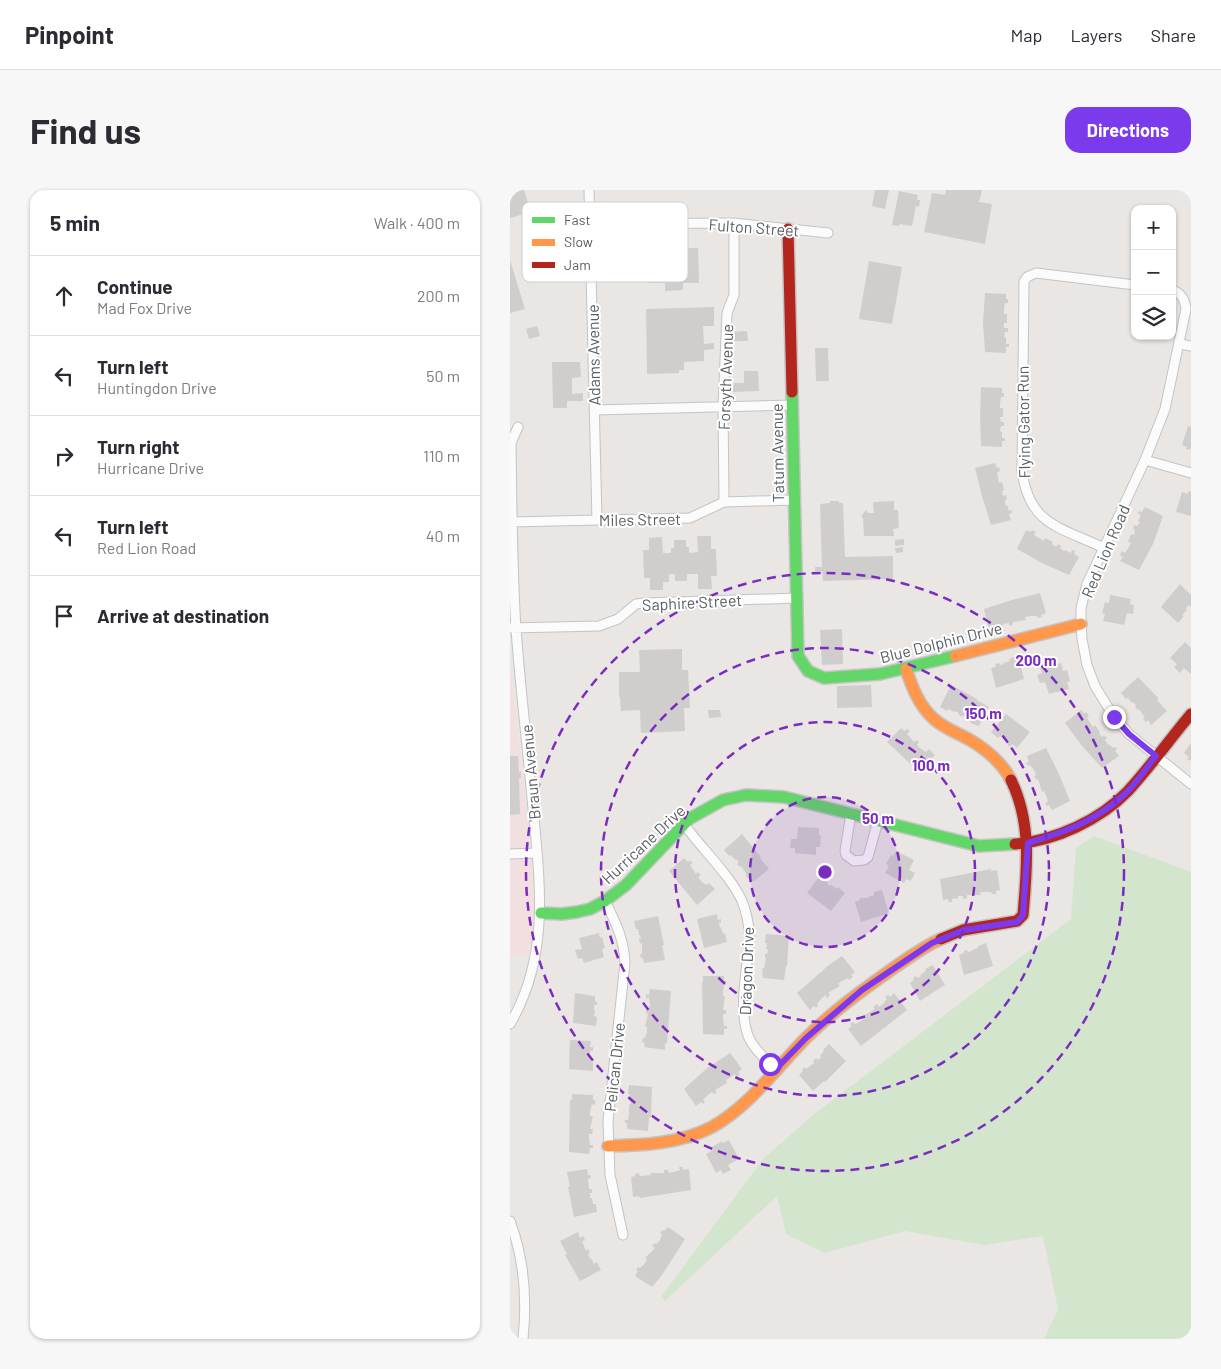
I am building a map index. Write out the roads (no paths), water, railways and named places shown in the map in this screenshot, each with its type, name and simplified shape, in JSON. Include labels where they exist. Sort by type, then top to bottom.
[{"type":"street","name":"Fulton Street","points":[[688,223],[734,223],[828,233]]},
{"type":"street","name":"Forsyth Avenue","points":[[724,502],[722,407],[727,313],[734,295],[734,223]]},
{"type":"street","name":"Tatum Avenue","points":[[788,229],[798,656],[802,667],[808,672]]},
{"type":"street","name":"Flying Gator Run","points":[[1104,548],[1049,522],[1039,515],[1030,502],[1024,487],[1022,471],[1024,282],[1027,277],[1036,273],[1131,285]]},
{"type":"street","name":"Adams Avenue","points":[[591,282],[597,520]]},
{"type":"street","name":"Red Lion Road","points":[[1176,291],[1179,292],[1185,302],[1186,309],[1165,409],[1146,460],[1087,584],[1081,608],[1081,624],[1087,665],[1102,701],[1129,734],[1191,784]]},
{"type":"street","points":[[1180,344],[1191,346]]},
{"type":"street","points":[[594,410],[792,405]]},
{"type":"street","name":"Braun Avenue","points":[[510,1024],[523,996],[533,967],[541,913],[537,853],[513,628],[511,443],[518,427]]},
{"type":"street","points":[[1146,460],[1191,473]]},
{"type":"street","name":"Miles Street","points":[[511,522],[690,518],[724,502],[794,500]]},
{"type":"street","name":"Saphire Street","points":[[513,628],[599,626],[618,619],[636,604],[797,598]]},
{"type":"street","name":"Blue Dolphin Drive","points":[[808,672],[824,678],[880,674],[1081,624]]},
{"type":"street","points":[[608,1146],[634,1146],[674,1141],[692,1136],[712,1127],[743,1105],[806,1038],[855,996],[932,943],[964,930],[1017,922],[1023,915],[1028,843],[1025,815],[1021,802],[1008,775],[986,751],[972,741],[938,723],[928,714],[914,696],[906,669]]},
{"type":"street","name":"Hurricane Drive","points":[[541,913],[562,914],[577,912],[605,901],[626,884],[695,815],[723,800],[746,795],[784,797],[979,846],[1028,843],[1064,832],[1094,818],[1127,792],[1191,714]]},
{"type":"street","points":[[851,813],[844,851],[846,856],[854,861],[864,860],[868,857],[878,821]]},
{"type":"street","name":"Dragon Drive","points":[[684,824],[734,886],[742,901],[750,939],[743,1013],[745,1029],[756,1050],[776,1069]]},
{"type":"street","points":[[510,854],[537,853]]},
{"type":"street","name":"Pelican Drive","points":[[605,901],[620,933],[624,947],[625,963],[608,1121],[610,1175],[623,1235]]},
{"type":"street","points":[[510,1221],[520,1253],[525,1311],[523,1339]]}]
